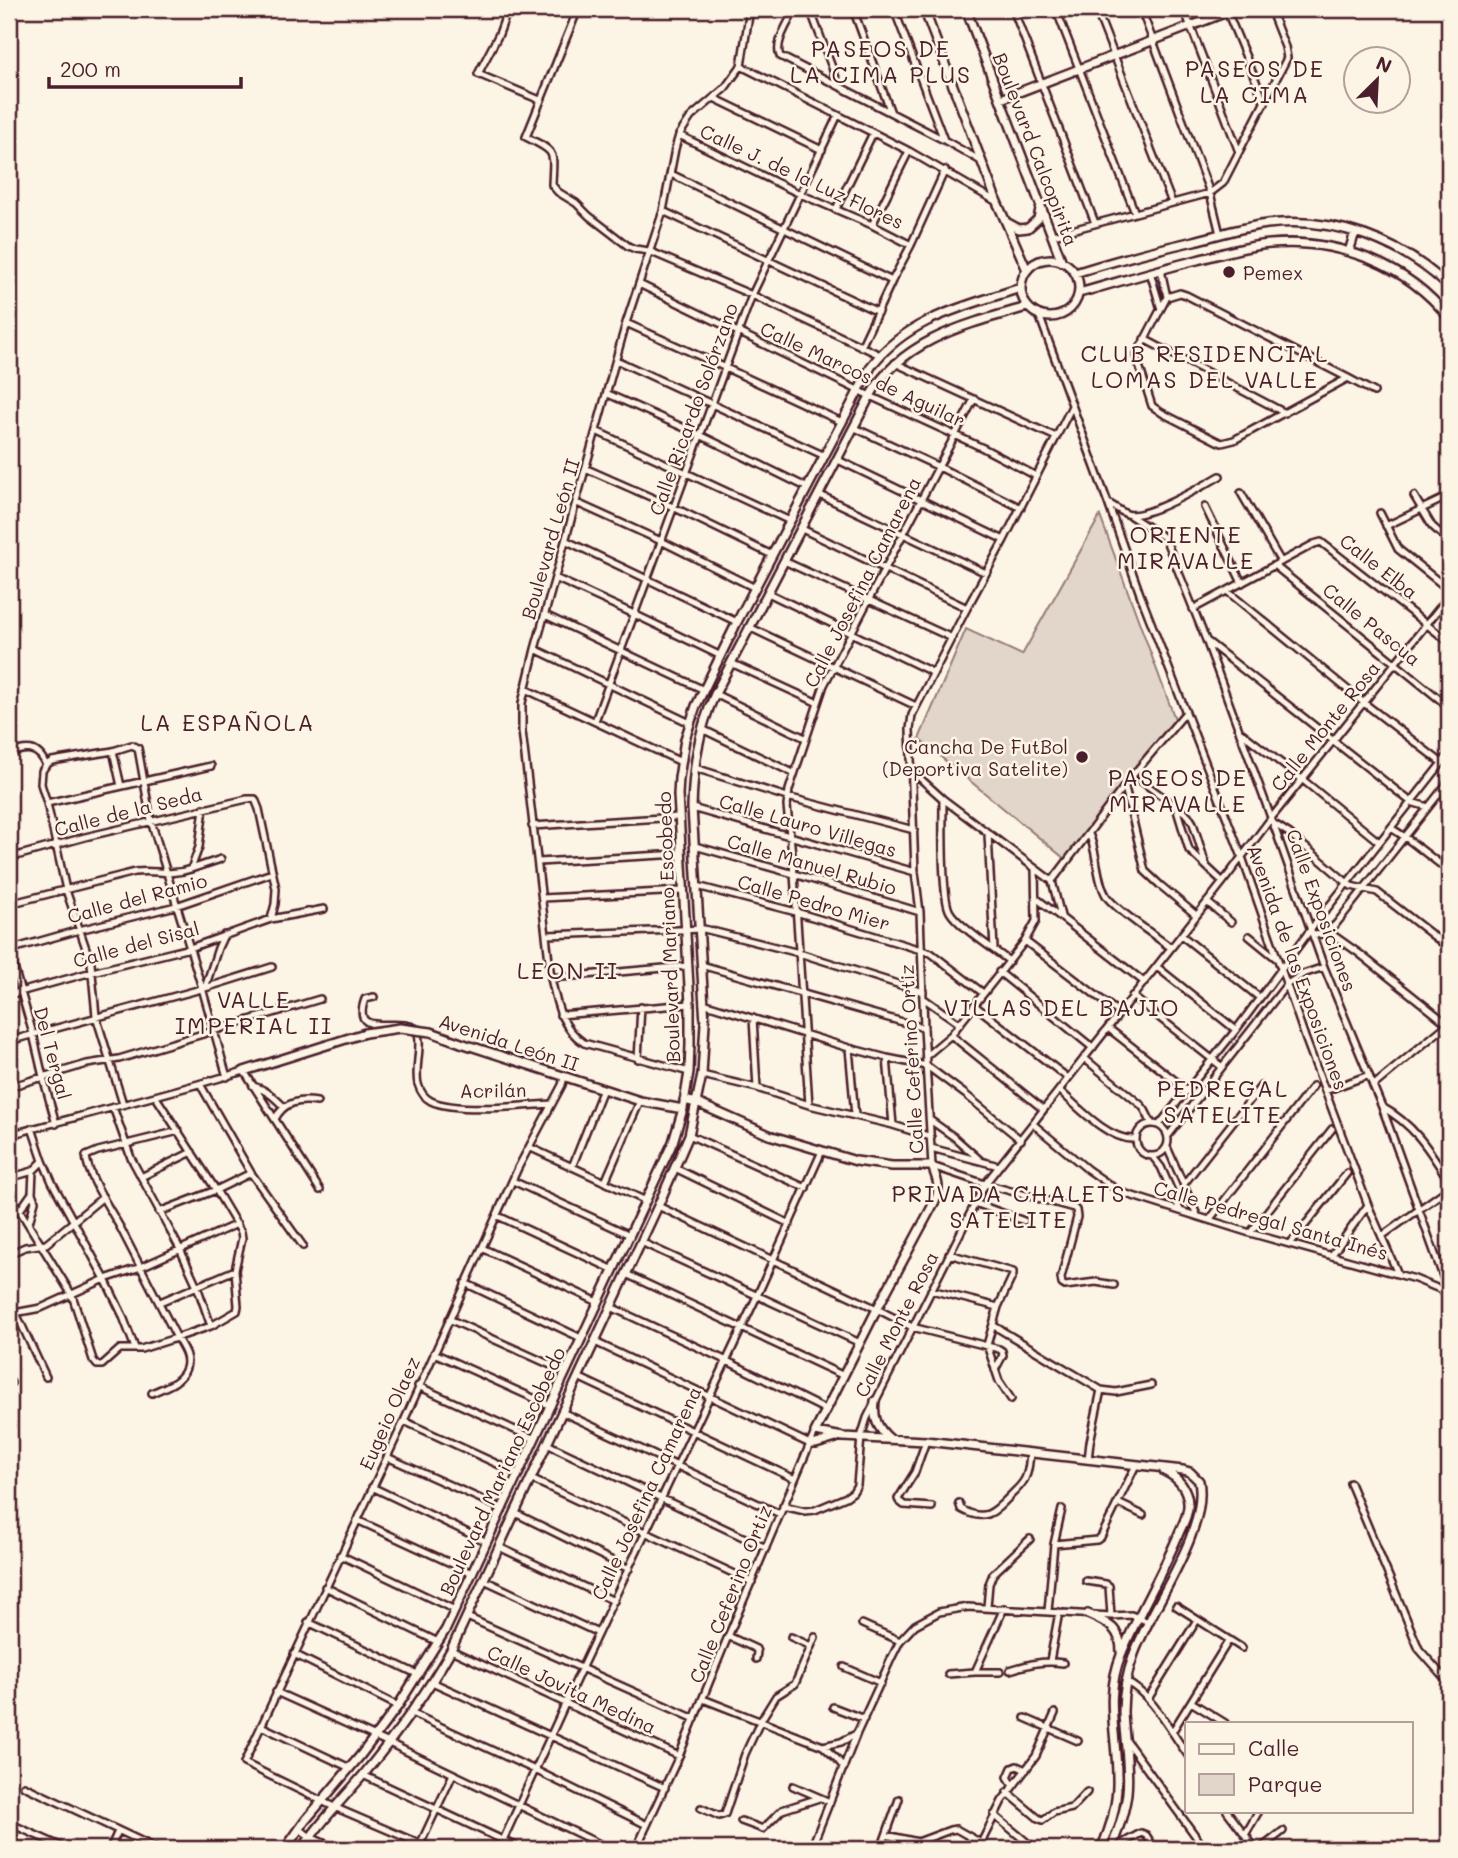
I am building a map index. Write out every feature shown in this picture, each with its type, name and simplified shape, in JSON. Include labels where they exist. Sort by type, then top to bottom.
[{"type":"street","points":[[508,9],[499,34],[478,74],[540,100]]},
{"type":"street","points":[[578,9],[526,137],[551,151],[554,189],[576,203],[628,246],[649,251],[752,295],[880,355]]},
{"type":"street","points":[[749,9],[741,66],[945,170],[998,202]]},
{"type":"street","points":[[795,9],[779,44],[778,53],[789,62],[982,161]]},
{"type":"street","points":[[810,9],[839,86]]},
{"type":"street","points":[[853,9],[891,113]]},
{"type":"street","points":[[894,9],[944,140]]},
{"type":"street","points":[[924,9],[1003,216],[1027,270]]},
{"type":"street","name":"Boulevard Calcopirita","points":[[965,9],[1062,262]]},
{"type":"street","points":[[1013,9],[1096,223]]},
{"type":"street","points":[[1056,9],[1135,213]]},
{"type":"street","points":[[1097,9],[1172,203]]},
{"type":"street","points":[[1141,9],[1210,193],[1220,234]]},
{"type":"street","points":[[1184,9],[1239,152]]},
{"type":"street","points":[[1053,235],[1210,193],[1223,183],[1287,58],[1270,9]]},
{"type":"street","points":[[1001,99],[1229,10],[1265,103]]},
{"type":"street","name":"Boulevard León II","points":[[638,1059],[584,1043],[572,1033],[560,1015],[551,978],[532,826],[522,730],[522,703],[626,323],[663,211],[679,135],[691,117],[714,98],[741,66]]},
{"type":"street","points":[[714,98],[822,150]]},
{"type":"street","name":"Calle Ricardo Solórzano","points":[[595,721],[752,295],[838,115]]},
{"type":"street","points":[[836,209],[873,133]]},
{"type":"street","name":"Calle J. de la Luz Flores","points":[[679,135],[911,245]]},
{"type":"street","points":[[872,225],[909,151]]},
{"type":"street","points":[[861,347],[945,170]]},
{"type":"street","points":[[671,174],[892,281]]},
{"type":"street","points":[[1003,216],[1014,227],[1028,228],[1038,219],[1041,203]]},
{"type":"street","points":[[663,211],[878,313]]},
{"type":"street","points":[[1075,273],[1137,254],[1220,234],[1266,224],[1287,223],[1311,224],[1355,232],[1375,239],[1408,255],[1449,287]]},
{"type":"street","points":[[1349,252],[1355,232]]},
{"type":"street","points":[[1079,293],[1232,250],[1268,244],[1310,244],[1349,252],[1388,266],[1408,278],[1433,299],[1449,318]]},
{"type":"street","points":[[1047,259],[1062,262],[1075,273],[1079,293],[1073,306],[1061,315],[1039,315],[1027,307],[1022,298],[1020,288],[1023,275],[1039,261],[1047,259]]},
{"type":"street","points":[[1161,270],[1167,297]]},
{"type":"street","points":[[1150,272],[1161,307]]},
{"type":"street","name":"Calle Marcos de Aguilar","points":[[639,284],[1036,476]]},
{"type":"street","name":"Boulevard Mariano Escobedo","points":[[285,1849],[320,1801],[350,1768],[398,1706],[438,1642],[536,1439],[673,1142],[688,1072],[690,1004],[678,795],[681,762],[690,723],[704,690],[872,365],[909,330],[920,324],[1020,288]]},
{"type":"street","points":[[1348,378],[1234,440],[1222,443],[1152,406],[1137,363],[1137,351],[1167,297],[1180,293],[1186,295],[1348,378],[1374,392]]},
{"type":"street","name":"Boulevard Mariano Escobedo","points":[[302,1849],[389,1743],[451,1650],[689,1135],[702,1075],[705,1031],[692,808],[702,729],[715,694],[870,396],[886,372],[906,354],[929,341],[1027,307]]},
{"type":"street","name":"Avenida de las Exposiciones","points":[[1039,315],[1139,594],[1241,858],[1325,1091],[1368,1205],[1398,1274]]},
{"type":"street","points":[[626,323],[842,422]]},
{"type":"street","points":[[1144,339],[1285,413]]},
{"type":"street","points":[[616,360],[825,456]]},
{"type":"street","points":[[895,363],[1056,438]]},
{"type":"street","points":[[608,394],[808,488]]},
{"type":"street","name":"Calle Josefina Camarena","points":[[809,1105],[787,797],[805,738],[833,666],[974,399]]},
{"type":"street","name":"Calle Ceferino Ortiz","points":[[636,1849],[704,1699],[815,1432],[939,1193],[932,1166],[920,912],[915,872],[910,729],[916,706],[1072,406]]},
{"type":"street","points":[[855,428],[1021,508]]},
{"type":"street","points":[[596,431],[790,521]]},
{"type":"street","points":[[838,460],[1004,540]]},
{"type":"street","points":[[587,469],[772,555]]},
{"type":"street","points":[[1108,503],[1129,515],[1143,514],[1220,476]]},
{"type":"street","points":[[1194,609],[1278,564],[1241,493]]},
{"type":"street","points":[[820,495],[986,573]]},
{"type":"street","points":[[1414,496],[1432,526],[1449,541]]},
{"type":"street","points":[[1386,526],[1449,496]]},
{"type":"street","points":[[577,503],[755,588]]},
{"type":"street","points":[[1205,507],[1242,583]]},
{"type":"street","points":[[1380,513],[1398,549],[1449,593]]},
{"type":"street","name":"Calle Exposiciones","points":[[1129,515],[1165,538],[1273,820],[1324,967],[1382,1107],[1449,1293]]},
{"type":"street","points":[[802,529],[967,608]]},
{"type":"street","points":[[567,541],[737,622]]},
{"type":"street","name":"Calle Elba","points":[[1278,564],[1321,542],[1449,642]]},
{"type":"street","points":[[784,561],[951,638]]},
{"type":"street","name":"Calle Pascua","points":[[1278,564],[1449,707]]},
{"type":"street","points":[[555,578],[721,656]]},
{"type":"street","points":[[1227,591],[1442,763]]},
{"type":"street","points":[[768,593],[934,673]]},
{"type":"street","name":"Calle Monte Rosa","points":[[783,1506],[805,1511],[815,1510],[853,1492],[857,1485],[861,1437],[866,1418],[985,1184],[1449,593]]},
{"type":"street","points":[[545,615],[704,690]]},
{"type":"street","points":[[750,627],[916,706]]},
{"type":"street","points":[[1206,640],[1411,802],[1428,807]]},
{"type":"street","points":[[725,647],[737,652]]},
{"type":"street","points":[[535,649],[690,723]]},
{"type":"street","points":[[731,663],[817,704]]},
{"type":"street","points":[[525,689],[681,762]]},
{"type":"street","points":[[715,694],[805,738]]},
{"type":"street","points":[[1052,881],[1186,712]]},
{"type":"street","points":[[702,729],[793,773]]},
{"type":"street","points":[[1240,732],[1379,842]]},
{"type":"street","points":[[123,1104],[96,1016],[90,955],[66,890],[40,780],[42,771],[52,761],[113,751],[132,745],[139,750],[151,821],[204,988],[227,1077]]},
{"type":"street","points":[[9,754],[23,749],[34,751],[42,755],[46,765]]},
{"type":"street","points":[[113,751],[121,786]]},
{"type":"street","points":[[1155,1125],[1236,1030],[1449,754]]},
{"type":"street","points":[[47,803],[211,766]]},
{"type":"street","points":[[695,768],[787,797],[914,830]]},
{"type":"street","points":[[912,771],[943,799],[1052,881],[1061,916]]},
{"type":"street","points":[[1141,781],[1188,815],[1206,865]]},
{"type":"street","points":[[1312,932],[1329,932],[1449,781]]},
{"type":"street","points":[[1125,786],[1145,871],[1196,915]]},
{"type":"street","points":[[1443,789],[1449,793]]},
{"type":"street","name":"Calle de la Seda","points":[[9,858],[85,836],[255,799],[272,873]]},
{"type":"street","points":[[943,799],[948,908],[956,920],[1009,961]]},
{"type":"street","points":[[1176,806],[1188,846],[1223,882]]},
{"type":"street","points":[[191,869],[199,848],[204,808]]},
{"type":"street","name":"Calle Lauro Villegas","points":[[692,808],[915,872]]},
{"type":"street","points":[[532,826],[678,817]]},
{"type":"street","points":[[1273,820],[1347,884],[1371,890],[1384,897],[1449,948]]},
{"type":"street","points":[[1391,828],[1449,871]]},
{"type":"street","points":[[988,834],[993,949]]},
{"type":"street","points":[[1089,834],[1095,845],[1107,896],[1171,948]]},
{"type":"street","name":"Calle Manuel Rubio","points":[[695,846],[920,912]]},
{"type":"street","points":[[538,862],[681,854]]},
{"type":"street","points":[[9,904],[135,872],[180,873],[221,859]]},
{"type":"street","points":[[926,1056],[951,1035],[1025,941],[1036,921],[1035,869]]},
{"type":"street","points":[[271,919],[276,897],[272,873]]},
{"type":"street","name":"Calle del Ramio","points":[[9,950],[176,906],[272,873]]},
{"type":"street","name":"Calle Pedro Mier","points":[[697,886],[922,950],[940,959],[983,993]]},
{"type":"street","points":[[542,898],[683,891]]},
{"type":"street","points":[[1035,898],[1144,982]]},
{"type":"street","points":[[1207,902],[1231,922]]},
{"type":"street","name":"Calle del Sisal","points":[[9,995],[190,948],[271,919],[324,909]]},
{"type":"street","points":[[547,935],[709,930],[799,953],[923,995],[960,1024]]},
{"type":"street","points":[[1329,932],[1449,1024],[1373,1086]]},
{"type":"street","points":[[204,988],[224,935]]},
{"type":"street","points":[[1181,935],[1261,998]]},
{"type":"street","points":[[1249,936],[1278,960]]},
{"type":"street","points":[[1025,941],[1119,1013]]},
{"type":"street","name":"Del Tergal","points":[[9,950],[56,1124]]},
{"type":"street","points":[[198,976],[212,965]]},
{"type":"street","points":[[701,965],[924,1028]]},
{"type":"street","points":[[551,978],[688,966]]},
{"type":"street","points":[[9,1041],[272,967]]},
{"type":"street","points":[[1157,967],[1236,1030]]},
{"type":"street","points":[[1197,1215],[1167,1147],[1168,1136],[1287,984],[1303,974],[1324,967]]},
{"type":"street","points":[[999,972],[1093,1048]]},
{"type":"street","points":[[1132,996],[1222,1067]]},
{"type":"street","name":"Acrilán","points":[[373,997],[365,999],[362,1008],[366,1022],[374,1026],[407,1024],[415,1027],[419,1037],[418,1084],[425,1097],[433,1102],[453,1107],[551,1104]]},
{"type":"street","points":[[9,1087],[214,1032],[320,999]]},
{"type":"street","points":[[703,1003],[849,1048],[928,1066],[1021,1140]]},
{"type":"street","points":[[560,1015],[690,1004]]},
{"type":"street","points":[[974,1005],[1068,1079]]},
{"type":"street","points":[[641,1007],[638,1059],[688,1072]]},
{"type":"street","points":[[752,1018],[757,1088]]},
{"type":"street","name":"Avenida León II","points":[[244,1072],[365,1032],[400,1028],[431,1031],[640,1101],[682,1109]]},
{"type":"street","points":[[1108,1028],[1187,1090]]},
{"type":"street","points":[[951,1035],[1043,1110]]},
{"type":"street","points":[[849,1048],[855,1116]]},
{"type":"street","points":[[887,1058],[893,1125]]},
{"type":"street","points":[[1084,1058],[1141,1105],[1155,1125]]},
{"type":"street","points":[[9,1135],[244,1072],[320,1190]]},
{"type":"street","points":[[702,1075],[931,1137]]},
{"type":"street","points":[[1325,1091],[1368,1075]]},
{"type":"street","name":"Eugeio Olaez","points":[[320,1801],[244,1763],[513,1181],[564,1077]]},
{"type":"street","points":[[200,1084],[251,1173],[303,1246]]},
{"type":"street","points":[[253,1086],[270,1092],[285,1107]]},
{"type":"street","points":[[1184,1184],[1261,1086]]},
{"type":"street","points":[[1210,1220],[1314,1086]]},
{"type":"street","points":[[572,1167],[603,1089]]},
{"type":"street","points":[[1059,1090],[1110,1132],[1123,1138],[1135,1139]]},
{"type":"street","points":[[9,1193],[72,1295],[95,1363],[102,1365],[120,1349],[141,1349],[211,1326],[237,1311],[235,1270],[242,1238],[237,1224],[156,1097]]},
{"type":"street","points":[[275,1119],[285,1107],[300,1100],[317,1102]]},
{"type":"street","points":[[684,1100],[697,1102],[769,1135],[822,1151],[872,1164],[932,1166],[985,1184],[1068,1206],[1078,1214],[1061,1278],[1062,1284],[1065,1286],[1096,1282],[1114,1285]]},
{"type":"street","points":[[605,1182],[640,1101]]},
{"type":"street","points":[[113,1107],[126,1145],[180,1249],[211,1326]]},
{"type":"street","points":[[1382,1107],[1412,1128],[1449,1181]]},
{"type":"street","points":[[930,1120],[981,1161]]},
{"type":"street","name":"Calle Pedregal Santa Inés","points":[[1032,1124],[1094,1175],[1120,1192],[1250,1233],[1398,1274],[1449,1293]]},
{"type":"street","points":[[1167,1147],[1159,1155],[1147,1156],[1138,1150],[1135,1139],[1143,1126],[1155,1125],[1164,1129],[1168,1136]]},
{"type":"street","points":[[32,1128],[43,1161],[105,1279],[135,1348]]},
{"type":"street","points":[[1250,1233],[1332,1129]]},
{"type":"street","points":[[152,1393],[177,1380],[186,1369],[186,1352],[176,1338],[103,1197],[86,1156],[179,1131]]},
{"type":"street","points":[[689,1135],[806,1188]]},
{"type":"street","points":[[529,1147],[646,1201]]},
{"type":"street","points":[[931,1148],[999,1166]]},
{"type":"street","name":"Calle Josefina Camarena","points":[[499,1849],[822,1151]]},
{"type":"street","points":[[141,1177],[192,1152]]},
{"type":"street","points":[[1153,1157],[1161,1167],[1181,1211]]},
{"type":"street","points":[[9,1178],[33,1171],[43,1161]]},
{"type":"street","points":[[675,1168],[790,1224]]},
{"type":"street","points":[[29,1224],[35,1201],[32,1193],[33,1171]]},
{"type":"street","points":[[159,1212],[251,1173]]},
{"type":"street","points":[[1290,1244],[1347,1174]]},
{"type":"street","points":[[513,1181],[630,1235]]},
{"type":"street","points":[[1381,1236],[1449,1188]]},
{"type":"street","points":[[20,1210],[32,1193]]},
{"type":"street","points":[[9,1254],[25,1247],[43,1245],[74,1223],[103,1197]]},
{"type":"street","points":[[975,1203],[1024,1221]]},
{"type":"street","points":[[1331,1256],[1368,1205]]},
{"type":"street","points":[[658,1206],[912,1327],[1002,1350],[1003,1355],[995,1370]]},
{"type":"street","points":[[498,1216],[614,1270]]},
{"type":"street","points":[[46,1377],[12,1313],[41,1308],[237,1224]]},
{"type":"street","points":[[641,1242],[860,1343]]},
{"type":"street","points":[[482,1248],[598,1302]]},
{"type":"street","points":[[949,1254],[1013,1272],[987,1345],[999,1381],[1011,1399]]},
{"type":"street","points":[[160,1303],[235,1270]]},
{"type":"street","points":[[626,1274],[844,1376]]},
{"type":"street","points":[[466,1283],[581,1339]]},
{"type":"street","points":[[930,1290],[999,1307]]},
{"type":"street","points":[[611,1307],[826,1410]]},
{"type":"street","points":[[594,1311],[606,1317]]},
{"type":"street","points":[[449,1319],[566,1372]]},
{"type":"street","points":[[994,1326],[1101,1390],[1116,1392],[1151,1385]]},
{"type":"street","points":[[595,1342],[810,1444],[843,1437]]},
{"type":"street","points":[[433,1353],[551,1405]]},
{"type":"street","points":[[578,1377],[795,1479]]},
{"type":"street","points":[[418,1385],[536,1439]]},
{"type":"street","points":[[1088,1460],[1101,1390]]},
{"type":"street","points":[[875,1401],[875,1420],[878,1427],[891,1439]]},
{"type":"street","points":[[562,1412],[780,1514]]},
{"type":"street","points":[[404,1420],[519,1474]]},
{"type":"street","points":[[815,1432],[843,1437],[926,1441],[1157,1467],[1190,1472],[1199,1481],[1201,1502],[1197,1521],[1134,1655],[1126,1682],[1123,1711],[1127,1794],[1112,1849]]},
{"type":"street","points":[[926,1441],[915,1472],[898,1499],[909,1506],[932,1507]]},
{"type":"street","points":[[547,1444],[766,1548]]},
{"type":"street","points":[[959,1503],[961,1509],[969,1513],[986,1515],[996,1511],[1023,1482],[1028,1471],[1030,1454]]},
{"type":"street","points":[[387,1457],[503,1509]]},
{"type":"street","points":[[1054,1544],[1097,1540],[1136,1465]]},
{"type":"street","points":[[1101,1849],[1108,1832],[1116,1794],[1111,1707],[1114,1681],[1121,1656],[1138,1617],[1162,1572],[1186,1516],[1188,1501],[1184,1488],[1175,1477],[1157,1467]]},
{"type":"street","points":[[531,1479],[752,1582]]},
{"type":"street","points":[[1350,1483],[1419,1649],[1449,1684]]},
{"type":"street","points":[[372,1487],[487,1542]]},
{"type":"street","points":[[1184,1488],[1201,1488]]},
{"type":"street","points":[[1118,1503],[1143,1515]]},
{"type":"street","points":[[1048,1611],[1054,1544],[1062,1510]]},
{"type":"street","points":[[515,1513],[629,1569]]},
{"type":"street","points":[[357,1520],[472,1573]]},
{"type":"street","points":[[987,1607],[989,1584],[993,1574],[1030,1539]]},
{"type":"street","points":[[499,1547],[614,1601]]},
{"type":"street","points":[[340,1555],[455,1610]]},
{"type":"street","points":[[484,1580],[598,1633]]},
{"type":"street","points":[[1086,1581],[1110,1586],[1111,1616]]},
{"type":"street","points":[[325,1587],[438,1642]]},
{"type":"street","points":[[1176,1606],[1242,1648]]},
{"type":"street","points":[[811,1849],[857,1733],[901,1642],[915,1625],[939,1612],[968,1607],[1131,1615],[1149,1622]]},
{"type":"street","points":[[975,1672],[1004,1608]]},
{"type":"street","points":[[1050,1661],[1059,1612]]},
{"type":"street","points":[[1088,1614],[1116,1630],[1121,1643],[1121,1656]]},
{"type":"street","points":[[467,1616],[695,1719]]},
{"type":"street","points":[[1148,1699],[1197,1620]]},
{"type":"street","points":[[308,1622],[419,1675]]},
{"type":"street","points":[[862,1624],[901,1642]]},
{"type":"street","points":[[728,1636],[756,1649],[755,1659]]},
{"type":"street","points":[[701,1808],[719,1816],[725,1814],[745,1754],[760,1722],[776,1696],[795,1684],[816,1636]]},
{"type":"street","points":[[791,1637],[811,1646]]},
{"type":"street","points":[[1171,1732],[1229,1640]]},
{"type":"street","name":"Calle Jovita Medina","points":[[451,1650],[679,1756]]},
{"type":"street","points":[[295,1654],[398,1706]]},
{"type":"street","points":[[1010,1670],[1036,1662],[1063,1663]]},
{"type":"street","points":[[844,1667],[881,1683]]},
{"type":"street","points":[[948,1674],[1000,1672]]},
{"type":"street","points":[[432,1682],[665,1787]]},
{"type":"street","points":[[1126,1682],[1148,1699],[1185,1751]]},
{"type":"street","points":[[276,1692],[610,1849]]},
{"type":"street","points":[[704,1699],[823,1746],[844,1768]]},
{"type":"street","points":[[1191,1702],[1222,1722]]},
{"type":"street","points":[[833,1707],[864,1719]]},
{"type":"street","points":[[411,1713],[647,1825]]},
{"type":"street","points":[[886,1835],[918,1842],[956,1829],[979,1846],[1007,1792],[1036,1756],[1055,1713]]},
{"type":"street","points":[[1025,1718],[1078,1741]]},
{"type":"street","points":[[261,1726],[350,1768]]},
{"type":"street","points":[[823,1746],[841,1742],[857,1733]]},
{"type":"street","points":[[1125,1739],[1205,1849]]},
{"type":"street","points":[[1013,1784],[1008,1777],[1012,1768],[1017,1766],[1026,1770]]},
{"type":"street","points":[[419,1846],[453,1774]]},
{"type":"street","points":[[363,1775],[522,1849]]},
{"type":"street","points":[[23,1786],[159,1849]]},
{"type":"street","points":[[793,1786],[830,1802]]},
{"type":"street","points":[[1007,1792],[1044,1820],[1055,1812],[1075,1806],[1087,1792]]},
{"type":"street","points":[[741,1821],[762,1829],[782,1810],[819,1798]]},
{"type":"street","points":[[881,1849],[899,1799]]},
{"type":"street","points":[[320,1801],[419,1846],[432,1849]]},
{"type":"street","points":[[1228,1812],[1258,1849],[1283,1831]]},
{"type":"street","points":[[1245,1835],[1258,1812]]},
{"type":"street","points":[[994,1815],[1035,1849]]},
{"type":"street","points":[[9,1823],[67,1849]]},
{"type":"street","points":[[299,1828],[310,1837],[338,1849]]},
{"type":"street","points":[[110,1849],[118,1830]]},
{"type":"street","points":[[1112,1849],[1141,1833],[1146,1835],[1155,1849]]},
{"type":"green space","points":[[1100,516],[1175,719],[1065,859],[919,739],[966,629],[1022,655]]},
{"type":"place","name":"Pemex","points":[[1229,272]]},
{"type":"place","name":"Cancha De FutBol (Deportiva Satelite)","points":[[1082,757]]},
{"type":"district","name":"PASEOS DE LA CIMA PLUS","points":[[881,61]]},
{"type":"district","name":"PASEOS DE LA CIMA","points":[[1255,81]]},
{"type":"district","name":"CLUB RESIDENCIAL LOMAS DEL VALLE","points":[[1205,366]]},
{"type":"district","name":"ORIENTE MIRAVALLE","points":[[1186,547]]},
{"type":"district","name":"LA ESPAÑOLA","points":[[228,722]]},
{"type":"district","name":"PASEOS DE MIRAVALLE","points":[[1178,790]]},
{"type":"district","name":"LEON II","points":[[568,970]]},
{"type":"district","name":"VILLAS DEL BAJIO","points":[[1062,1007]]},
{"type":"district","name":"VALLE IMPERIAL II","points":[[254,1012]]},
{"type":"district","name":"PEDREGAL SATELITE","points":[[1223,1101]]},
{"type":"district","name":"PRIVADA CHALETS SATELITE","points":[[1009,1206]]}]
